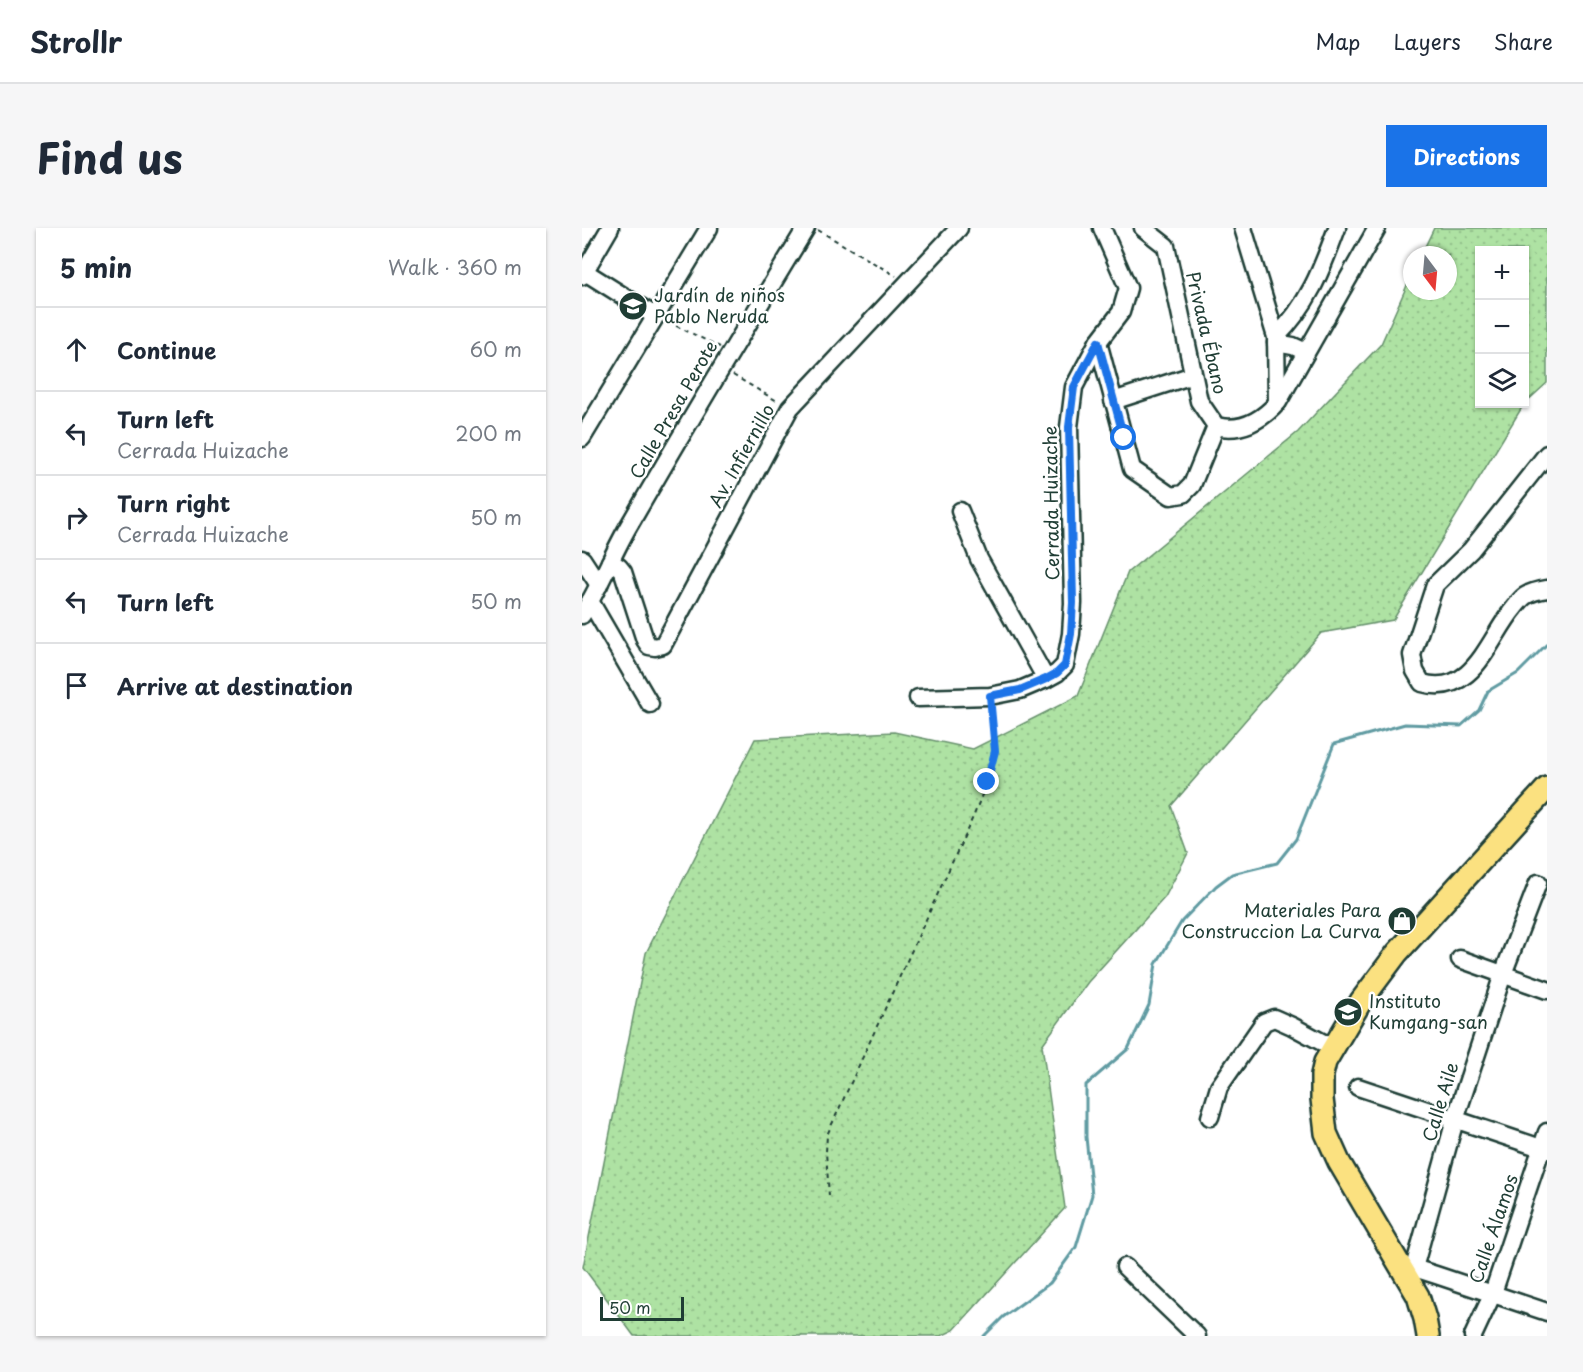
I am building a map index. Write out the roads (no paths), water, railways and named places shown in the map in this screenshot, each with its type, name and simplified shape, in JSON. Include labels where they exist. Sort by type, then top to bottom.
[{"type":"main road","points":[[1428,1336],[1425,1319],[1408,1268],[1339,1162],[1326,1132],[1322,1099],[1322,1076],[1325,1062],[1361,1001],[1397,953],[1547,788]]},
{"type":"street","points":[[610,228],[583,273],[655,316]]},
{"type":"street","points":[[582,438],[709,228]]},
{"type":"street","name":"Calle Presa Perote","points":[[586,608],[619,543],[730,352],[806,228]]},
{"type":"street","name":"Av. Infiernillo","points":[[610,562],[623,572],[645,640],[649,645],[655,647],[663,645],[790,408],[959,228]]},
{"type":"street","name":"Cerrada Huizache","points":[[918,698],[990,696],[1020,690],[1057,673],[1065,665],[1071,634],[1073,603],[1069,427],[1074,387],[1098,342],[1121,312],[1128,288],[1102,228]]},
{"type":"street","name":"Privada Ébano","points":[[1143,228],[1166,246],[1199,400],[1216,426]]},
{"type":"street","points":[[1243,228],[1276,340],[1277,403]]},
{"type":"street","points":[[1276,340],[1293,320],[1318,280],[1337,228]]},
{"type":"street","points":[[1098,342],[1132,469],[1171,496],[1183,494],[1192,485],[1216,426],[1228,429],[1254,423],[1277,403],[1377,228]]},
{"type":"street","points":[[1276,340],[1306,352]]},
{"type":"street","points":[[1113,401],[1193,375]]},
{"type":"street","points":[[1547,454],[1471,550],[1435,585],[1412,655],[1422,683],[1434,686],[1448,685],[1468,674],[1479,663],[1508,615],[1524,597],[1547,589]]},
{"type":"street","points":[[960,511],[978,559],[1046,679]]},
{"type":"street","points":[[582,559],[599,585]]},
{"type":"street","points":[[586,608],[650,704]]},
{"type":"street","name":"Calle Aile","points":[[1408,1268],[1503,974],[1538,883]]},
{"type":"street","points":[[1460,959],[1547,990]]},
{"type":"street","points":[[1210,1117],[1219,1087],[1264,1022],[1274,1018],[1333,1048]]},
{"type":"street","points":[[1358,1087],[1544,1150]]},
{"type":"street","name":"Calle Álamos","points":[[1473,1336],[1493,1293],[1544,1150],[1547,1132]]},
{"type":"street","points":[[1125,1267],[1197,1336]]},
{"type":"street","points":[[1408,1268],[1493,1293],[1547,1312]]},
{"type":"waterway","points":[[984,1336],[1003,1317],[1050,1283],[1076,1247],[1092,1195],[1086,1137],[1086,1085],[1128,1049],[1149,1005],[1156,964],[1182,921],[1216,886],[1232,874],[1277,863],[1296,839],[1334,744],[1405,724],[1461,726],[1479,710],[1488,691],[1518,673],[1547,644]]},
{"type":"place","name":"Jardín de niños Pablo Neruda","points":[[633,306]]},
{"type":"place","name":"Materiales Para Construccion La Curva","points":[[1402,921]]},
{"type":"place","name":"Instituto Kumgang-san","points":[[1348,1012]]}]
